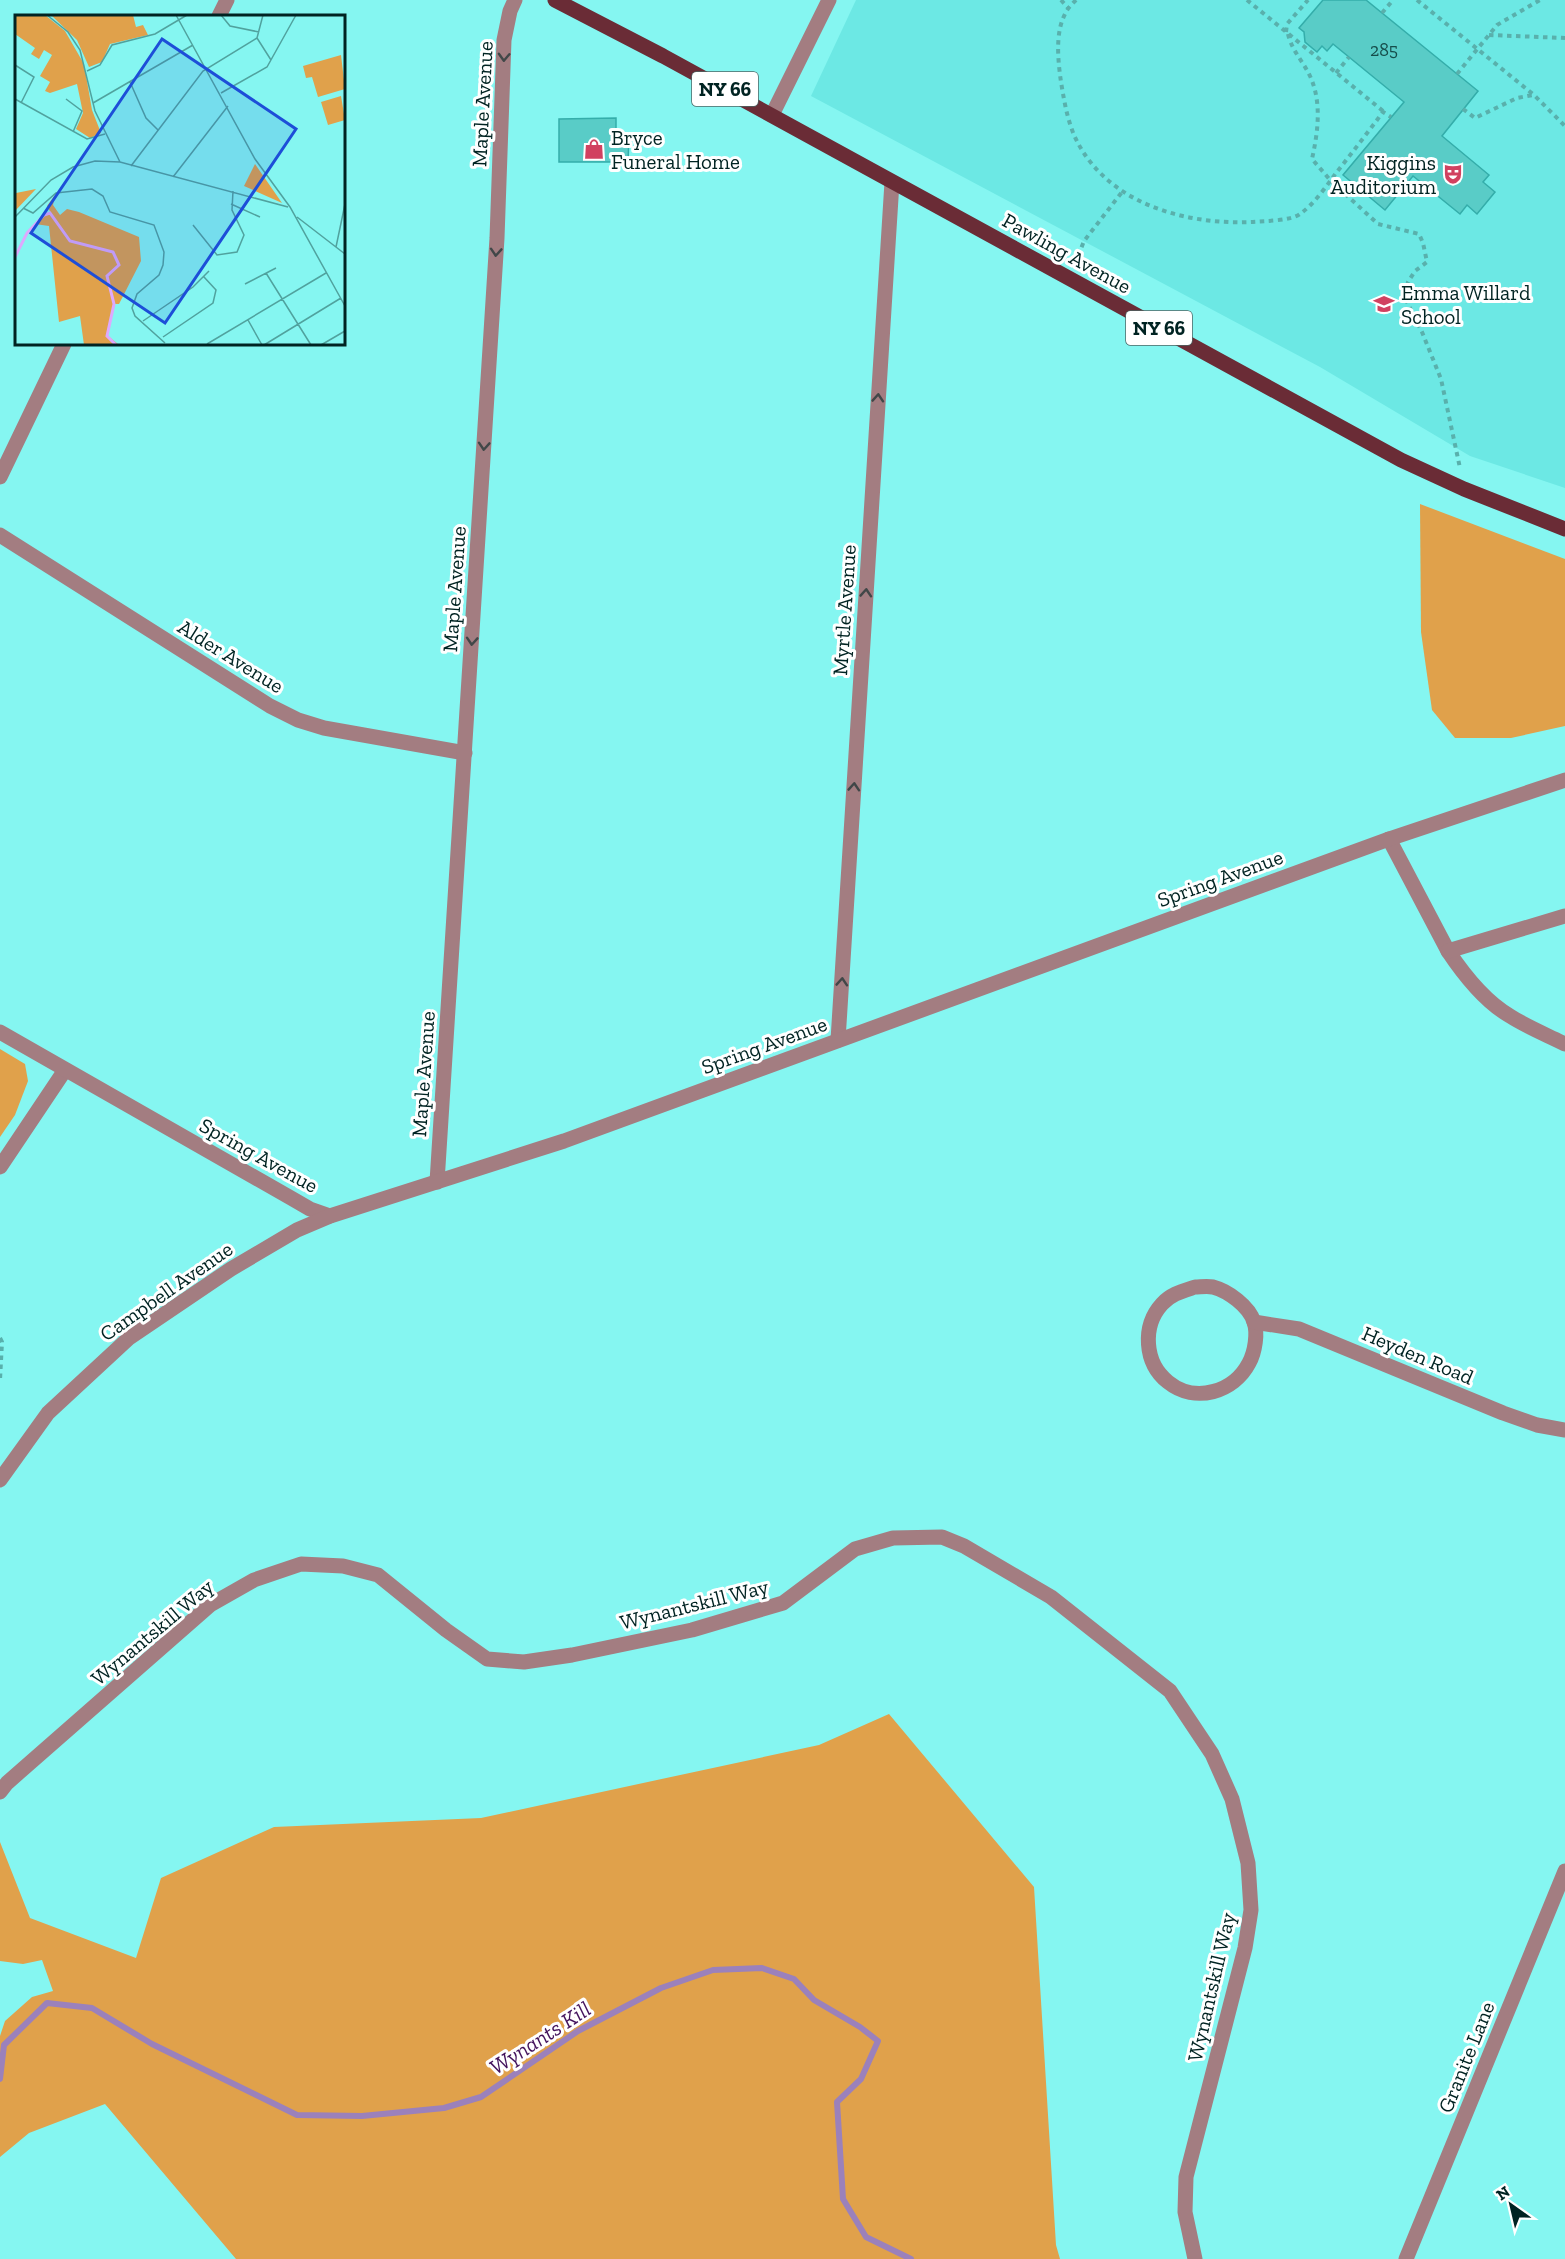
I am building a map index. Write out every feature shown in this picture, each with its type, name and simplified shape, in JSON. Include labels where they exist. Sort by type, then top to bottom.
[{"type":"main road","name":"Pawling Avenue","points":[[555,0],[772,115],[1401,460],[1464,489],[1565,529]]},
{"type":"street","points":[[220,15],[227,0]]},
{"type":"street","name":"Maple Avenue","points":[[437,1182],[497,238],[504,40],[510,11],[515,0]]},
{"type":"street","points":[[772,115],[829,0]]},
{"type":"street","name":"Myrtle Avenue","points":[[838,1040],[892,182]]},
{"type":"street","points":[[0,477],[64,345]]},
{"type":"street","name":"Alder Avenue","points":[[0,535],[270,706],[298,720],[324,728],[465,753]]},
{"type":"street","name":"Spring Avenue","points":[[0,1032],[310,1209],[330,1216],[564,1141],[1389,839],[1565,780]]},
{"type":"street","points":[[1389,839],[1459,968],[1486,997],[1509,1016],[1565,1044]]},
{"type":"street","points":[[1448,951],[1565,916]]},
{"type":"street","points":[[0,1167],[65,1070]]},
{"type":"street","name":"Campbell Avenue","points":[[0,1480],[48,1413],[129,1338],[231,1269],[297,1230],[330,1216]]},
{"type":"street","points":[[1195,1287],[1213,1287],[1229,1294],[1243,1306],[1254,1322],[1253,1356],[1245,1371],[1233,1384],[1217,1391],[1200,1394],[1183,1390],[1167,1382],[1156,1369],[1149,1353],[1148,1335],[1153,1317],[1163,1303],[1178,1292],[1195,1287]]},
{"type":"street","name":"Heyden Road","points":[[1254,1322],[1299,1329],[1503,1413],[1537,1425],[1565,1430]]},
{"type":"street","name":"Wynantskill Way","points":[[0,1792],[7,1783],[210,1605],[254,1580],[302,1564],[343,1566],[378,1575],[446,1630],[487,1659],[524,1662],[572,1655],[692,1630],[783,1603],[855,1549],[892,1538],[942,1537],[964,1546],[1052,1597],[1170,1691],[1212,1754],[1232,1798],[1248,1863],[1251,1910],[1245,1948],[1185,2177],[1185,2212],[1195,2259]]},
{"type":"street","name":"Granite Lane","points":[[1406,2259],[1565,1871]]},
{"type":"path","points":[[1061,0],[1069,9]]},
{"type":"path","points":[[1076,0],[1065,13],[1059,31],[1059,68],[1065,107],[1074,135],[1089,160],[1108,181],[1122,192],[1146,205],[1174,215],[1202,220],[1239,222],[1299,216],[1330,181],[1383,112]]},
{"type":"path","points":[[1247,0],[1391,117]]},
{"type":"path","points":[[1308,0],[1287,24],[1287,33],[1291,46],[1310,76],[1318,104],[1312,159],[1330,181],[1377,224],[1419,234],[1427,262],[1415,271],[1408,282],[1405,298],[1441,379],[1458,449],[1464,489]]},
{"type":"path","points":[[1382,13],[1393,0]]},
{"type":"path","points":[[1417,0],[1534,95],[1565,126]]},
{"type":"path","points":[[1457,74],[1497,25],[1540,0]]},
{"type":"path","points":[[1490,35],[1565,38]]},
{"type":"path","points":[[1336,73],[1349,57]]},
{"type":"path","points":[[1463,109],[1475,118],[1517,98],[1534,95]]},
{"type":"path","points":[[1084,241],[1122,192]]},
{"type":"path","points":[[0,1338],[2,1342],[0,1380]]},
{"type":"shaded area","name":"Emma Willard School","points":[[856,0],[1565,0],[1565,488],[1470,456],[1320,367],[811,96]]},
{"type":"shaded area","points":[[1420,504],[1565,559],[1565,726],[1511,738],[1455,738],[1432,710],[1421,632]]},
{"type":"shaded area","points":[[0,1049],[25,1064],[28,1081],[15,1115],[0,1137]]},
{"type":"shaded area","points":[[889,1714],[1034,1887],[1056,2245],[1060,2259],[236,2259],[105,2104],[29,2133],[0,2157],[0,2036],[5,2021],[32,1997],[53,1991],[42,1960],[23,1964],[0,1961],[0,1842],[30,1918],[136,1958],[161,1878],[274,1827],[481,1818],[819,1745]]},
{"type":"building","points":[[1323,0],[1366,0],[1478,91],[1442,136],[1489,175],[1483,182],[1495,192],[1477,214],[1467,205],[1460,214],[1413,176],[1385,210],[1343,175],[1404,102],[1333,44],[1327,51],[1322,46],[1317,52],[1305,42],[1304,32],[1299,28]]},
{"type":"building","name":"Bryce Funeral Home","points":[[616,118],[616,137],[629,137],[628,162],[559,162],[559,119]]},
{"type":"waterway","name":"Wynants Kill","points":[[0,2079],[4,2045],[47,2003],[92,2008],[152,2044],[297,2115],[362,2116],[444,2108],[481,2097],[578,2031],[661,1988],[713,1970],[762,1968],[794,1979],[814,2000],[860,2027],[878,2041],[861,2079],[837,2102],[843,2199],[866,2237],[911,2259]]},
{"type":"place","name":"Bryce Funeral Home","points":[[594,149]]},
{"type":"place","name":"Kiggins Auditorium","points":[[1453,174]]},
{"type":"place","name":"Emma Willard School","points":[[1384,304]]}]
